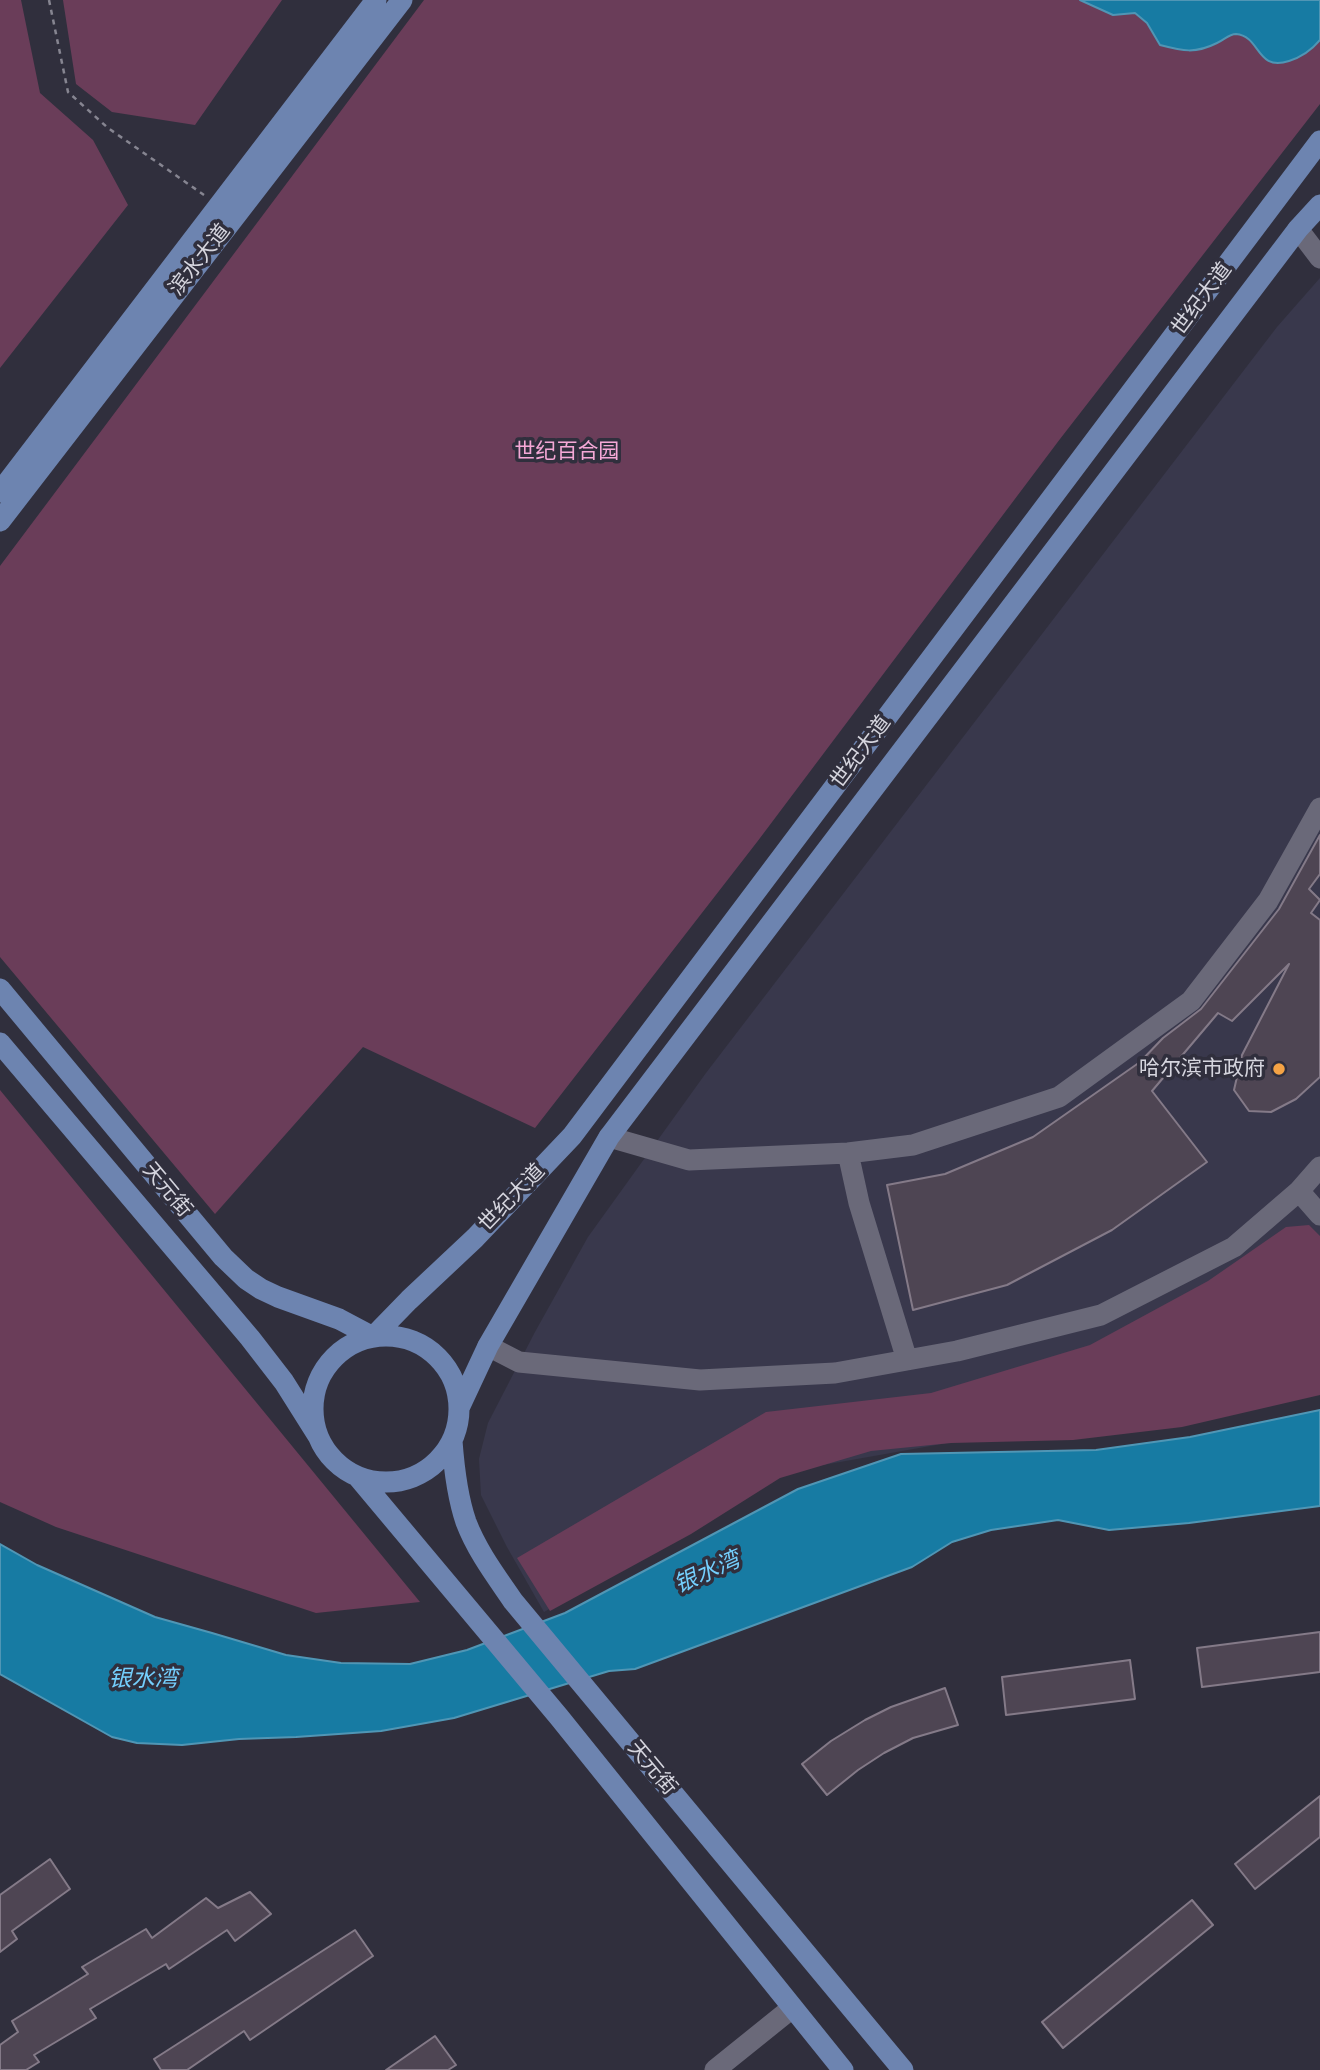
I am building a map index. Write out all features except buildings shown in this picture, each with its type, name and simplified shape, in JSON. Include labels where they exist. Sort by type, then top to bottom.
[{"type":"main road","name":"滨水大道","points":[[0,492],[376,0]]},
{"type":"main road","name":"滨水大道","points":[[0,521],[402,0]]},
{"type":"main road","name":"世纪大道","points":[[373,1337],[475,1238],[572,1136],[1320,141]]},
{"type":"main road","name":"世纪大道","points":[[459,1408],[488,1346],[609,1137],[1298,229],[1320,205]]},
{"type":"main road","name":"天元街","points":[[0,989],[223,1257],[246,1279],[278,1297],[339,1319],[373,1337]]},
{"type":"main road","name":"天元街","points":[[0,1043],[250,1338],[284,1382],[318,1436]]},
{"type":"main road","points":[[373,1337],[394,1337],[415,1342],[433,1353],[447,1368],[456,1387],[459,1408],[452,1441],[442,1455],[425,1471],[404,1480],[381,1482],[358,1477],[341,1467],[318,1436],[313,1415],[315,1394],[322,1374],[335,1357],[355,1343],[373,1337]]},
{"type":"main road","name":"天元街","points":[[452,1441],[456,1480],[466,1521],[485,1559],[513,1601],[903,2070]]},
{"type":"main road","name":"天元街","points":[[358,1477],[559,1717],[843,2070]]},
{"type":"street","points":[[1298,229],[1320,258]]},
{"type":"street","points":[[609,1137],[689,1160],[848,1153],[913,1145],[1059,1097],[1191,1001],[1268,901],[1320,808]]},
{"type":"street","points":[[848,1153],[859,1203],[907,1360]]},
{"type":"street","points":[[488,1346],[519,1362],[700,1380],[835,1374],[957,1351],[1101,1315],[1234,1248],[1299,1191],[1320,1167]]},
{"type":"street","points":[[1299,1191],[1320,1215]]},
{"type":"street","points":[[715,2070],[792,2008]]},
{"type":"path","points":[[49,0],[68,92],[108,128],[218,205]]},
{"type":"shaded area","points":[[1320,278],[1320,1377],[789,1471],[544,1612],[481,1495],[479,1459],[488,1423],[588,1237],[706,1073],[1277,327]]},
{"type":"green space","points":[[0,0],[21,0],[40,93],[93,140],[128,205],[0,368]]},
{"type":"green space","points":[[63,0],[282,0],[195,125],[112,112],[76,84]]},
{"type":"green space","name":"世纪百合园","points":[[424,0],[1320,0],[1320,104],[1060,439],[757,842],[535,1128],[363,1047],[215,1214],[0,957],[0,566]]},
{"type":"green space","points":[[0,1090],[420,1602],[316,1613],[56,1527],[0,1502]]},
{"type":"green space","points":[[1309,1225],[1320,1236],[1320,1395],[1182,1427],[1073,1440],[951,1443],[871,1451],[780,1478],[691,1534],[550,1611],[517,1558],[766,1412],[931,1393],[1090,1345],[1208,1281],[1286,1227]]},
{"type":"water","points":[[1080,0],[1320,0],[1320,40],[1302,55],[1278,63],[1264,58],[1250,41],[1236,34],[1202,49],[1182,50],[1160,45],[1147,23],[1135,13],[1113,15]]},
{"type":"water","name":"银水湾","points":[[1320,1410],[1320,1506],[1109,1530],[1058,1520],[991,1530],[952,1542],[912,1567],[635,1669],[609,1671],[454,1718],[381,1731],[182,1745],[137,1743],[112,1737],[0,1674],[0,1544],[37,1565],[155,1617],[286,1655],[341,1663],[410,1664],[467,1650],[565,1613],[798,1489],[901,1454],[1096,1450],[1190,1437]]},
{"type":"place","name":"哈尔滨市政府","points":[[1279,1069]]}]
